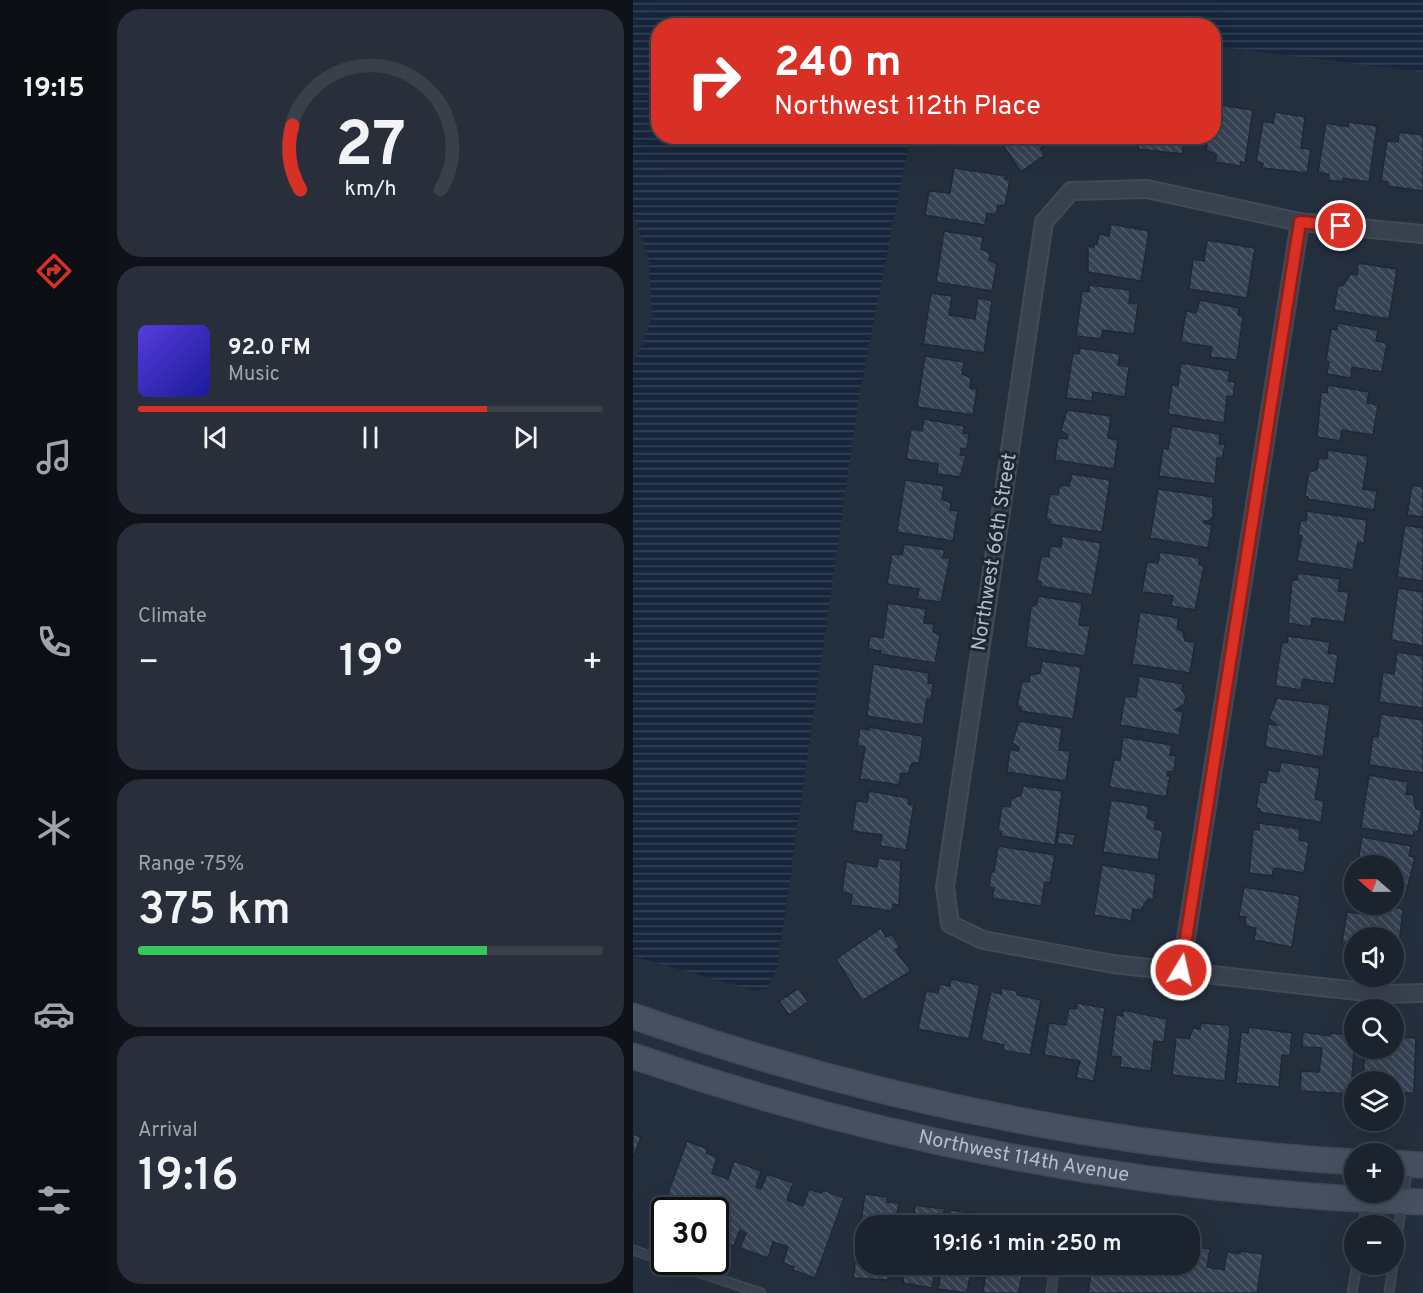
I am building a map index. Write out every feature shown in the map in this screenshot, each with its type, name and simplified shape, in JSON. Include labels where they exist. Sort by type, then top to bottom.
[{"type":"street","name":"Northwest 66th Street","points":[[1181,970],[1113,964],[983,940],[950,924],[945,887],[1044,222],[1071,191],[1147,189],[1300,222]]},
{"type":"street","points":[[1423,234],[1300,222],[1181,970],[1224,978],[1385,994],[1423,993]]},
{"type":"street","name":"Northwest 114th Avenue","points":[[633,1016],[786,1066],[894,1094],[1030,1123],[1220,1150],[1344,1161]]},
{"type":"street","name":"Northwest 114th Avenue","points":[[633,1056],[793,1106],[979,1151],[1167,1182],[1276,1194],[1344,1195]]},
{"type":"lane","points":[[1404,1229],[1413,1202],[1408,1164]]},
{"type":"lane","points":[[633,1250],[651,1256]]},
{"type":"lane","points":[[708,1275],[761,1293]]},
{"type":"lane","points":[[1051,1293],[1053,1275]]},
{"type":"lane","points":[[1352,1293],[1355,1275]]},
{"type":"lane","points":[[1389,1293],[1391,1275]]},
{"type":"water","points":[[633,0],[1423,0],[1423,72],[1221,47],[1221,18],[651,18],[651,144],[909,144],[858,403],[777,970],[766,989],[755,991],[633,956],[633,365],[652,319],[649,261],[633,214]]},
{"type":"building","points":[[1221,105],[1253,110],[1245,163],[1241,162],[1240,166],[1216,162],[1216,154],[1206,150],[1207,144],[1221,144]]},
{"type":"building","points":[[1275,112],[1305,117],[1301,148],[1311,149],[1307,173],[1262,168],[1263,163],[1256,162],[1263,121],[1273,123]]},
{"type":"building","points":[[1349,122],[1377,126],[1369,182],[1343,178],[1343,182],[1328,180],[1329,174],[1318,172],[1326,123],[1348,127]]},
{"type":"building","points":[[1399,132],[1423,135],[1423,191],[1387,186],[1388,182],[1381,181],[1387,141],[1398,142]]},
{"type":"building","points":[[1002,144],[1047,144],[1040,148],[1045,155],[1021,172]]},
{"type":"building","points":[[1139,144],[1184,144],[1182,154],[1138,149]]},
{"type":"building","points":[[954,168],[1006,176],[1005,179],[1010,180],[1005,206],[998,205],[996,215],[987,213],[985,225],[925,215],[929,191],[950,193]]},
{"type":"building","points":[[1111,224],[1149,231],[1141,281],[1088,272],[1088,246],[1094,247],[1094,244],[1097,244],[1099,234],[1109,236]]},
{"type":"building","points":[[944,231],[983,237],[981,249],[990,253],[989,260],[997,264],[992,291],[936,282]]},
{"type":"building","points":[[1207,240],[1255,248],[1247,298],[1189,289],[1193,259],[1204,261]]},
{"type":"building","points":[[1358,263],[1397,269],[1389,319],[1334,310],[1338,285],[1343,286],[1350,274],[1357,275]]},
{"type":"building","points":[[1089,285],[1130,290],[1129,303],[1138,304],[1134,334],[1103,330],[1101,339],[1076,336],[1082,291],[1089,292]]},
{"type":"building","points":[[931,293],[952,296],[949,315],[975,319],[978,298],[992,301],[984,353],[923,344]]},
{"type":"building","points":[[1200,300],[1239,308],[1238,315],[1243,316],[1237,360],[1210,357],[1212,347],[1181,342],[1186,311],[1196,313]]},
{"type":"building","points":[[1338,323],[1378,330],[1376,341],[1387,343],[1382,372],[1352,367],[1351,378],[1327,374],[1329,362],[1326,361],[1331,329],[1337,330]]},
{"type":"building","points":[[1080,348],[1120,354],[1118,365],[1129,367],[1125,397],[1093,392],[1092,401],[1066,398],[1073,353],[1079,354]]},
{"type":"building","points":[[925,356],[964,362],[962,374],[971,378],[970,388],[977,389],[973,415],[917,407]]},
{"type":"building","points":[[1181,363],[1230,371],[1228,381],[1235,382],[1233,397],[1227,396],[1224,423],[1168,414],[1172,385],[1178,386]]},
{"type":"building","points":[[1328,385],[1369,392],[1367,403],[1378,405],[1373,435],[1342,430],[1340,441],[1317,437],[1321,392],[1327,393]]},
{"type":"building","points":[[1067,410],[1111,416],[1108,438],[1118,440],[1114,469],[1055,460],[1058,438],[1067,439],[1068,435],[1061,430]]},
{"type":"building","points":[[924,419],[964,426],[963,433],[969,434],[967,449],[961,448],[960,455],[966,456],[960,477],[937,474],[938,464],[906,459],[911,429],[922,431]]},
{"type":"building","points":[[1172,426],[1220,434],[1219,444],[1225,445],[1222,459],[1217,458],[1215,484],[1159,476],[1163,448],[1168,449]]},
{"type":"building","points":[[1328,450],[1368,456],[1363,489],[1377,491],[1374,510],[1308,499],[1305,496],[1309,472],[1317,470],[1319,458],[1327,459]]},
{"type":"building","points":[[1072,474],[1110,480],[1102,532],[1049,524],[1050,520],[1046,519],[1050,494],[1058,495],[1059,487],[1069,486]]},
{"type":"building","points":[[905,480],[944,486],[942,499],[951,503],[950,510],[958,511],[953,541],[897,532]]},
{"type":"building","points":[[1412,485],[1423,487],[1423,517],[1407,515]]},
{"type":"building","points":[[1158,489],[1213,497],[1213,517],[1209,521],[1204,521],[1212,525],[1208,548],[1150,538]]},
{"type":"building","points":[[1307,511],[1367,520],[1364,543],[1358,542],[1353,570],[1297,561],[1302,536],[1298,535],[1301,520],[1306,521]]},
{"type":"building","points":[[1405,525],[1423,528],[1423,581],[1397,577]]},
{"type":"building","points":[[1062,536],[1101,543],[1092,595],[1040,586],[1041,582],[1037,581],[1041,556],[1049,557],[1050,546],[1061,547]]},
{"type":"building","points":[[904,544],[945,550],[943,558],[950,558],[941,602],[917,599],[919,589],[887,584],[892,554],[902,555]]},
{"type":"building","points":[[1160,552],[1200,558],[1199,565],[1204,566],[1195,610],[1171,606],[1173,596],[1142,592],[1147,562],[1158,563]]},
{"type":"building","points":[[1298,573],[1340,579],[1338,591],[1349,592],[1344,622],[1312,618],[1311,627],[1288,623],[1292,580],[1297,580]]},
{"type":"building","points":[[1398,588],[1423,592],[1423,646],[1391,640]]},
{"type":"building","points":[[1038,596],[1082,603],[1079,625],[1090,626],[1085,656],[1026,647],[1031,607],[1037,604]]},
{"type":"building","points":[[888,603],[926,609],[924,623],[934,624],[933,632],[940,635],[935,663],[880,654],[881,651],[868,649],[870,636],[883,638]]},
{"type":"building","points":[[1140,612],[1179,618],[1177,629],[1183,631],[1185,641],[1195,642],[1190,673],[1132,664]]},
{"type":"building","points":[[1288,636],[1330,642],[1328,653],[1338,654],[1334,684],[1303,679],[1301,690],[1275,686],[1282,642],[1287,643]]},
{"type":"building","points":[[1397,652],[1423,656],[1423,708],[1379,702],[1383,672],[1394,674]]},
{"type":"building","points":[[1042,661],[1081,667],[1073,719],[1020,711],[1021,707],[1017,707],[1022,681],[1029,682],[1030,675],[1040,673]]},
{"type":"building","points":[[873,664],[929,673],[928,683],[933,684],[931,700],[927,699],[923,725],[867,716]]},
{"type":"building","points":[[1139,676],[1183,684],[1182,690],[1186,696],[1184,705],[1175,710],[1183,712],[1179,735],[1120,725],[1125,696],[1136,697]]},
{"type":"building","points":[[1277,698],[1330,705],[1323,757],[1265,747],[1268,724],[1277,725],[1269,718]]},
{"type":"building","points":[[1381,714],[1423,720],[1423,773],[1369,765],[1373,736],[1378,737]]},
{"type":"building","points":[[1019,721],[1062,728],[1059,750],[1070,751],[1066,781],[1007,772],[1010,749],[1018,751],[1019,747],[1012,743]]},
{"type":"building","points":[[869,727],[921,736],[923,739],[919,763],[912,763],[908,774],[901,773],[899,785],[860,779],[865,747],[857,746],[860,728],[869,730]]},
{"type":"building","points":[[1123,737],[1172,745],[1170,755],[1176,756],[1174,772],[1168,771],[1167,776],[1170,776],[1166,797],[1109,787],[1114,760],[1120,760]]},
{"type":"building","points":[[1281,762],[1320,768],[1315,799],[1324,801],[1321,822],[1259,812],[1260,809],[1256,808],[1260,782],[1266,783],[1268,770],[1279,772]]},
{"type":"building","points":[[1369,775],[1408,782],[1406,794],[1413,795],[1416,809],[1422,810],[1418,832],[1414,832],[1413,836],[1361,828]]},
{"type":"building","points":[[1023,786],[1062,791],[1055,845],[1001,836],[1001,832],[998,831],[1002,806],[1010,807],[1011,799],[1021,795]]},
{"type":"building","points":[[869,791],[909,798],[908,804],[914,805],[906,850],[880,846],[882,835],[852,831],[856,801],[867,802]]},
{"type":"building","points":[[1111,800],[1149,806],[1147,818],[1156,821],[1154,829],[1163,831],[1158,860],[1103,852]]},
{"type":"building","points":[[1259,823],[1300,829],[1299,840],[1309,842],[1304,873],[1274,868],[1272,876],[1249,873],[1253,829],[1259,830]]},
{"type":"building","points":[[1059,832],[1075,835],[1073,846],[1057,843]]},
{"type":"building","points":[[1362,837],[1411,846],[1409,856],[1415,857],[1405,898],[1404,855],[1359,855]]},
{"type":"building","points":[[998,846],[1055,855],[1050,883],[1045,882],[1041,906],[992,898],[994,888],[989,887]]},
{"type":"building","points":[[878,858],[901,861],[899,905],[893,904],[892,911],[851,905],[852,894],[842,892],[846,862],[877,867]]},
{"type":"building","points":[[1102,865],[1156,874],[1153,900],[1148,899],[1141,910],[1133,909],[1131,921],[1094,915]]},
{"type":"building","points":[[1244,887],[1300,896],[1292,947],[1254,940],[1256,928],[1245,926],[1246,917],[1239,916]]},
{"type":"building","points":[[1346,915],[1402,915],[1401,927],[1344,927]]},
{"type":"building","points":[[881,928],[886,937],[892,934],[900,947],[895,950],[911,971],[862,1001],[836,959]]},
{"type":"building","points":[[951,979],[980,985],[969,1039],[918,1029],[926,991],[938,993],[940,984],[950,986]]},
{"type":"building","points":[[799,988],[808,1002],[789,1015],[779,1001]]},
{"type":"building","points":[[1002,988],[1017,991],[1017,995],[1041,1000],[1030,1055],[1003,1050],[1004,1045],[981,1040],[991,991],[1001,994]]},
{"type":"building","points":[[1077,1003],[1105,1008],[1094,1081],[1076,1078],[1080,1061],[1044,1055],[1049,1023],[1066,1025],[1069,1008],[1076,1009]]},
{"type":"building","points":[[1123,1010],[1167,1019],[1164,1042],[1154,1041],[1151,1071],[1120,1067],[1121,1057],[1111,1056],[1116,1015],[1123,1016]]},
{"type":"building","points":[[1201,1023],[1228,1025],[1230,1029],[1225,1081],[1172,1075],[1176,1037],[1189,1039],[1193,1028],[1200,1029]]},
{"type":"building","points":[[1249,1027],[1292,1033],[1290,1056],[1282,1055],[1279,1087],[1236,1083],[1241,1032],[1248,1033]]},
{"type":"building","points":[[1303,1032],[1330,1036],[1330,1033],[1344,1034],[1344,1059],[1353,1059],[1353,1071],[1344,1071],[1344,1094],[1300,1091],[1301,1071],[1319,1072],[1322,1048],[1302,1047]]},
{"type":"building","points":[[1404,1037],[1416,1038],[1414,1093],[1404,1093],[1404,1071],[1364,1071],[1364,1060],[1404,1059]]},
{"type":"building","points":[[633,1134],[641,1137],[634,1156],[633,1156]]},
{"type":"building","points":[[687,1141],[708,1149],[706,1153],[717,1157],[712,1173],[728,1179],[734,1161],[761,1171],[756,1187],[761,1189],[767,1174],[793,1183],[787,1200],[803,1206],[809,1189],[821,1193],[823,1190],[844,1198],[815,1278],[793,1270],[794,1267],[783,1263],[788,1247],[773,1242],[768,1258],[740,1248],[746,1233],[740,1230],[734,1246],[729,1244],[729,1197],[667,1197]]},
{"type":"building","points":[[865,1194],[887,1197],[887,1202],[899,1203],[897,1215],[862,1215]]},
{"type":"building","points":[[915,1205],[944,1209],[944,1215],[914,1215]]},
{"type":"building","points":[[950,1210],[978,1214],[978,1215],[949,1215]]},
{"type":"building","points":[[1200,1248],[1210,1249],[1207,1267],[1224,1270],[1227,1252],[1263,1254],[1257,1293],[1088,1293],[1090,1275],[1200,1275]]},
{"type":"building","points":[[855,1264],[855,1275],[889,1275],[888,1280],[853,1278]]},
{"type":"building","points":[[904,1275],[934,1275],[932,1288],[903,1283]]},
{"type":"building","points":[[940,1275],[1022,1275],[1019,1293],[983,1293],[985,1278],[970,1276],[967,1293],[938,1289]]},
{"type":"route","points":[[1181,970],[1300,222],[1341,226]]}]
